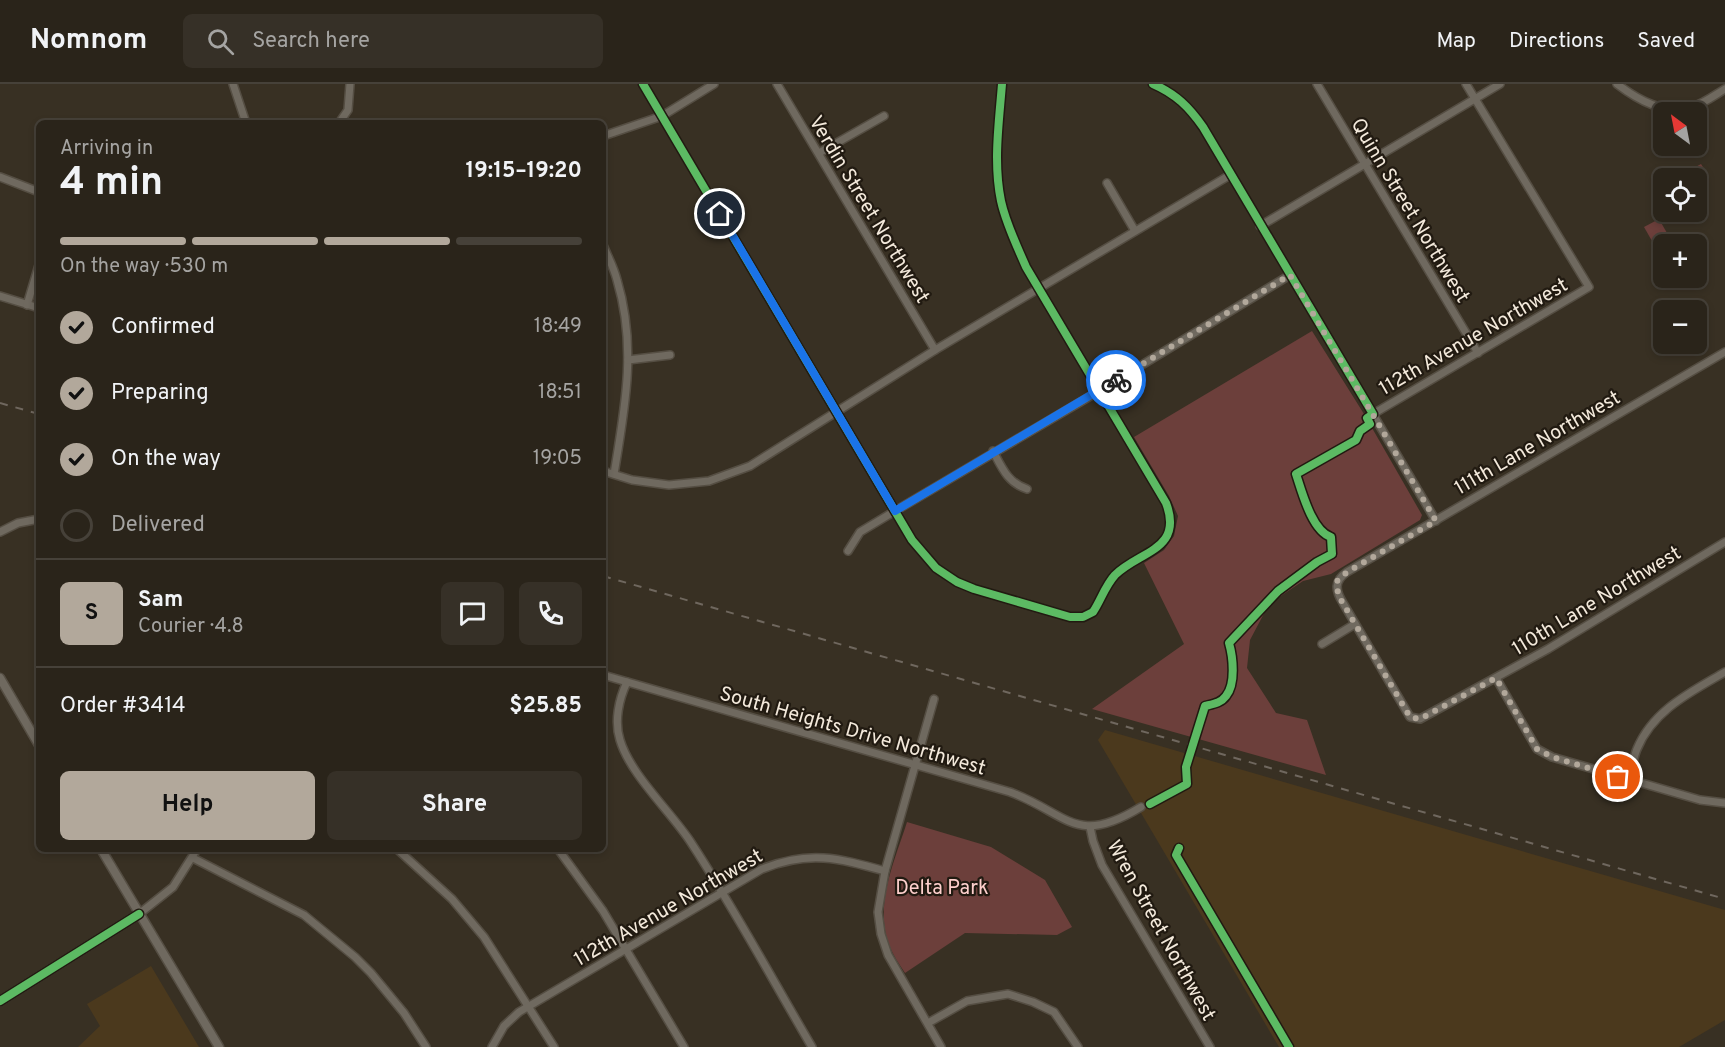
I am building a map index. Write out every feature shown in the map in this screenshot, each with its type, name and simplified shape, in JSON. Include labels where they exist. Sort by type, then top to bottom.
[{"type":"street","points":[[233,84],[245,120]]},
{"type":"street","points":[[341,120],[348,110],[351,84]]},
{"type":"street","points":[[643,84],[912,540],[936,568],[957,582],[996,597],[1070,617],[1083,616],[1093,612],[1116,574],[1162,544],[1169,531],[1170,523],[1166,503],[1026,267],[1012,236],[1002,202],[997,151],[1002,84]]},
{"type":"street","points":[[606,135],[662,116],[714,84]]},
{"type":"street","name":"Verdin Street Northwest","points":[[777,84],[935,350]]},
{"type":"street","points":[[1154,84],[1178,98],[1192,111],[1436,521]]},
{"type":"street","name":"Quinn Street Northwest","points":[[1317,84],[1478,353]]},
{"type":"street","points":[[1466,84],[1474,99]]},
{"type":"street","points":[[1260,226],[1500,84]]},
{"type":"street","points":[[1617,84],[1651,105],[1674,110],[1693,107],[1725,89]]},
{"type":"street","name":"112th Avenue Northwest","points":[[1373,414],[1589,287],[1474,99]]},
{"type":"street","points":[[819,153],[885,116]]},
{"type":"street","points":[[606,472],[632,480],[669,485],[709,481],[750,466],[935,350],[1230,176]]},
{"type":"street","points":[[0,177],[36,191]]},
{"type":"street","points":[[1107,183],[1135,231]]},
{"type":"street","points":[[606,252],[617,280],[628,339],[627,398],[614,474]]},
{"type":"street","points":[[27,304],[36,275]]},
{"type":"street","points":[[848,551],[861,532],[1290,275]]},
{"type":"street","points":[[0,296],[36,307]]},
{"type":"street","name":"111th Lane Northwest","points":[[1355,624],[1338,595],[1337,581],[1347,572],[1725,352]]},
{"type":"street","points":[[628,360],[670,355]]},
{"type":"street","points":[[993,451],[1008,478],[1016,485],[1027,489]]},
{"type":"street","points":[[0,532],[18,523],[36,520]]},
{"type":"street","name":"110th Lane Northwest","points":[[1355,624],[1410,717],[1420,719],[1548,649],[1725,542]]},
{"type":"street","points":[[1322,644],[1355,624]]},
{"type":"street","points":[[1629,781],[1637,748],[1654,721],[1676,701],[1725,672]]},
{"type":"street","name":"South Heights Drive Northwest","points":[[606,676],[1010,792],[1071,823],[1090,827]]},
{"type":"street","points":[[0,678],[36,740]]},
{"type":"street","points":[[1496,678],[1537,749],[1552,757],[1629,781],[1700,800],[1725,804]]},
{"type":"street","points":[[627,682],[618,708],[617,721],[620,740],[637,771],[690,841],[813,1047]]},
{"type":"street","points":[[934,699],[885,871],[878,912],[883,944],[896,971],[942,1047]]},
{"type":"street","points":[[1090,827],[1114,822],[1141,807]]},
{"type":"street","name":"Wren Street Northwest","points":[[1090,827],[1102,865],[1210,1047]]},
{"type":"street","points":[[103,852],[219,1047]]},
{"type":"street","points":[[0,1001],[139,914],[173,887],[196,852]]},
{"type":"street","points":[[400,852],[438,885],[467,916],[497,954],[554,1047]]},
{"type":"street","points":[[560,852],[590,890],[684,1047]]},
{"type":"street","name":"112th Avenue Northwest","points":[[492,1047],[512,1018],[530,1005],[762,869],[799,858],[830,857],[885,871]]},
{"type":"street","points":[[193,858],[304,915],[371,973],[404,1013],[426,1047]]},
{"type":"street","points":[[928,1023],[967,1001],[1008,994],[1054,1012],[1078,1047]]},
{"type":"shaded area","points":[[1105,730],[1725,910],[1725,1020],[1679,1047],[1279,1047],[1098,740]]},
{"type":"shaded area","points":[[151,966],[199,1047],[78,1047],[100,1026],[87,1004]]},
{"type":"green space","points":[[1653,222],[1661,222],[1667,233],[1653,234],[1652,241],[1644,227]]},
{"type":"green space","points":[[1312,331],[1364,414],[1422,515],[1420,520],[1331,574],[1303,581],[1269,604],[1250,640],[1247,668],[1276,713],[1307,720],[1326,775],[1092,709],[1184,644],[1144,563],[1164,550],[1174,536],[1178,516],[1169,496],[1134,437]]},
{"type":"green space","name":"Delta Park","points":[[907,822],[991,847],[1045,880],[1072,927],[1057,935],[965,933],[905,973],[889,945],[884,914],[892,867]]},
{"type":"railway","points":[[0,403],[36,413]]},
{"type":"railway","points":[[606,577],[1725,899]]},
{"type":"cycle path","points":[[643,84],[912,540],[936,568],[957,582],[1070,617],[1083,617],[1093,612],[1115,575],[1156,548],[1164,540],[1169,531],[1170,519],[1166,503],[1026,267],[1009,226],[1001,201],[997,172],[1002,84]]},
{"type":"cycle path","points":[[1150,804],[1187,784],[1186,767],[1205,706],[1222,700],[1231,685],[1232,663],[1229,643],[1278,591],[1317,562],[1332,554],[1331,537],[1324,533],[1313,519],[1296,474],[1356,440],[1360,431],[1370,424],[1367,418],[1373,414],[1203,127],[1181,102],[1169,92],[1153,84]]},
{"type":"cycle path","points":[[1179,848],[1176,855],[1289,1047]]},
{"type":"cycle path","points":[[0,1001],[139,914]]},
{"type":"way so far","points":[[1116,380],[1290,275],[1436,521],[1341,576],[1336,588],[1410,717],[1420,719],[1496,678],[1537,749],[1552,757],[1618,777]]},
{"type":"route","points":[[720,214],[895,511],[1116,380]]}]
